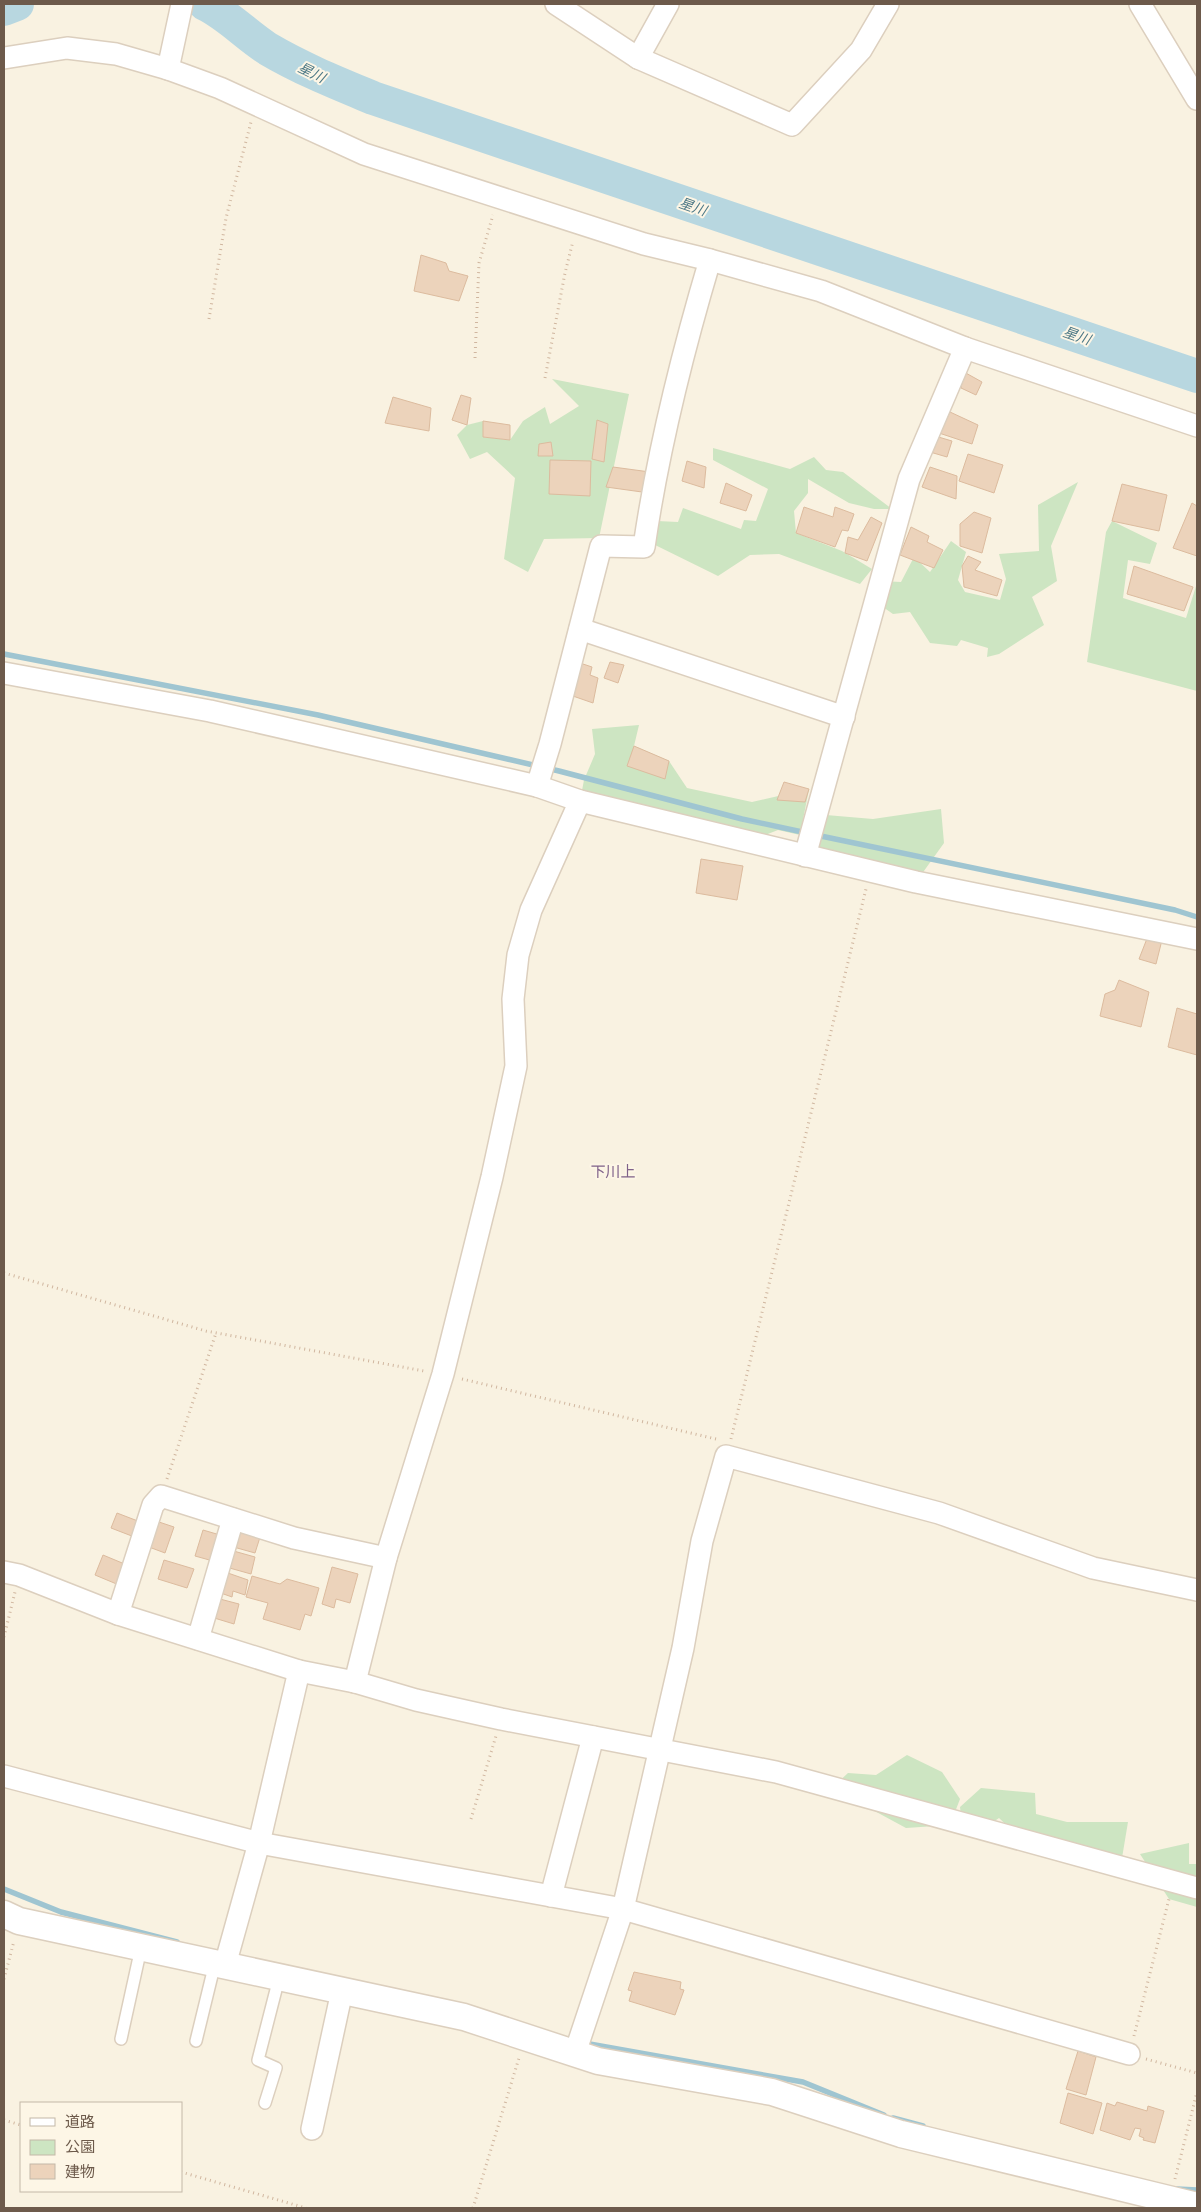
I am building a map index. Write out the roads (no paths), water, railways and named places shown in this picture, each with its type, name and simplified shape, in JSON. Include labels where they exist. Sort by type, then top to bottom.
[{"type":"street","points":[[170,63],[182,4]]},
{"type":"street","points":[[556,4],[638,58],[792,125],[861,50],[888,4]]},
{"type":"street","points":[[638,58],[668,4]]},
{"type":"street","points":[[1140,4],[1197,99]]},
{"type":"street","points":[[4,58],[67,48],[170,63],[256,105],[364,154],[644,244],[821,291],[965,348],[1197,426]]},
{"type":"street","points":[[537,786],[550,744],[601,546],[644,547],[651,498],[685,349],[710,260]]},
{"type":"street","points":[[806,856],[909,479],[965,348]]},
{"type":"street","points":[[580,629],[844,716]]},
{"type":"street","points":[[4,673],[210,711],[537,786],[580,801],[870,871],[1197,939]]},
{"type":"street","points":[[355,1682],[386,1558],[443,1374],[492,1177],[516,1066],[513,998],[518,955],[530,910],[580,801]]},
{"type":"street","points":[[575,2053],[623,1909],[683,1648],[702,1541],[728,1449],[939,1513],[1093,1568],[1197,1590]]},
{"type":"street","points":[[118,1614],[153,1505],[161,1496],[294,1538],[386,1558]]},
{"type":"street","points":[[198,1639],[233,1519]]},
{"type":"street","points":[[12,1573],[118,1614],[299,1670],[355,1682],[416,1700],[501,1719],[776,1772],[1197,1888]]},
{"type":"street","points":[[220,1964],[259,1843],[299,1670]]},
{"type":"street","points":[[551,1896],[593,1737]]},
{"type":"street","points":[[4,1776],[259,1843],[623,1909],[1129,2054]]},
{"type":"street","points":[[12,1918],[141,1948],[464,2017],[598,2061],[772,2092],[901,2134],[1197,2206]]},
{"type":"street","points":[[312,2129],[342,1991]]},
{"type":"lane","points":[[121,2039],[141,1948]]},
{"type":"lane","points":[[196,2041],[220,1964]]},
{"type":"lane","points":[[265,2103],[276,2068],[258,2060],[279,1978]]},
{"type":"waterway","name":"星川","points":[[4,9],[17,4]]},
{"type":"waterway","name":"星川","points":[[205,4],[268,49],[320,75],[373,98],[1197,376]]},
{"type":"waterway","points":[[4,654],[318,715],[559,771],[742,819],[807,833]]},
{"type":"waterway","points":[[816,835],[1175,910],[1197,917]]},
{"type":"waterway","points":[[4,1889],[61,1912],[177,1942]]},
{"type":"waterway","points":[[584,2043],[803,2082],[884,2115]]},
{"type":"waterway","points":[[893,2118],[923,2126]]},
{"type":"waterway","points":[[1177,2189],[1197,2190]]},
{"type":"district","name":"下川上","points":[[613,1171]]}]
